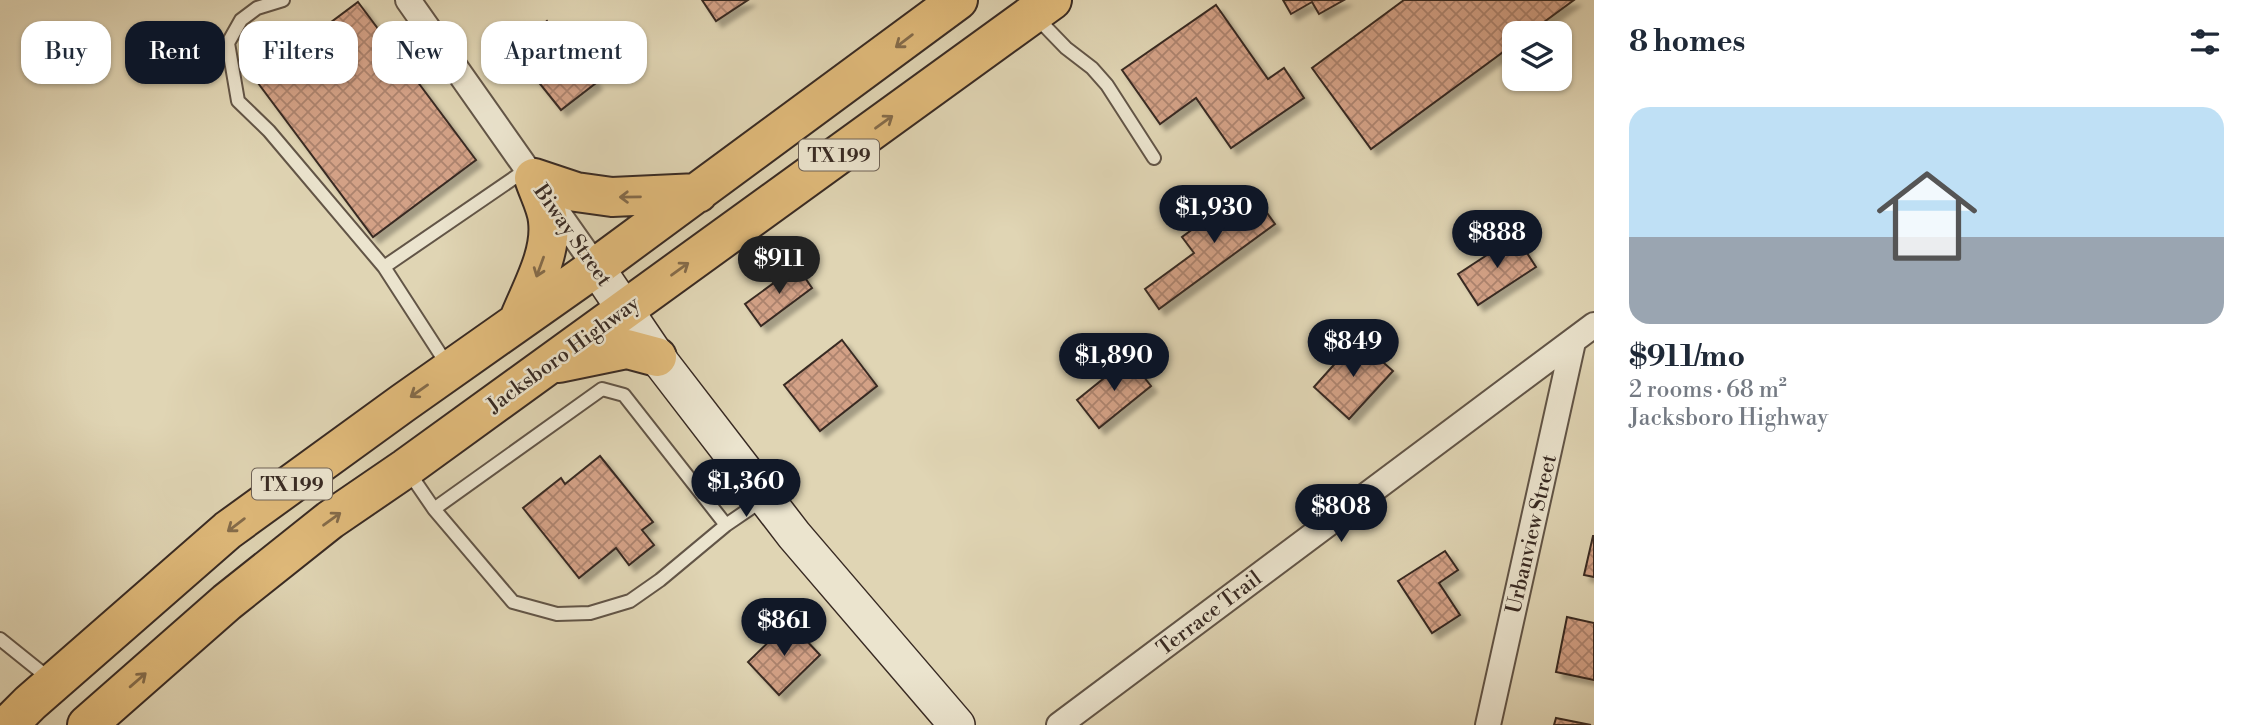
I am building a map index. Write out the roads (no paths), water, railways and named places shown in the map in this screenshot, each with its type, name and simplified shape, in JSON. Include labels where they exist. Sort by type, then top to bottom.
[{"type":"main road","name":"TX 199","points":[[8,725],[228,530],[698,193],[958,0]]},
{"type":"main road","name":"Jacksboro Highway","points":[[87,725],[227,602],[330,520],[624,309],[1036,5]]},
{"type":"main road","points":[[530,173],[576,192],[612,197],[698,193]]},
{"type":"main road","points":[[518,322],[547,241],[548,219],[530,173]]},
{"type":"main road","points":[[547,365],[627,349],[657,357]]},
{"type":"street","name":"Biway Street","points":[[408,0],[657,357],[794,535],[957,725]]},
{"type":"street","name":"Terrace Trail","points":[[1059,725],[1594,326]]},
{"type":"street","name":"Urbanview Street","points":[[1488,725],[1573,342]]},
{"type":"lane","points":[[283,0],[257,8],[240,20],[228,43],[238,101],[269,131],[384,268],[450,369]]},
{"type":"lane","points":[[1036,5],[1057,40],[1092,68],[1107,85],[1154,158]]},
{"type":"lane","points":[[384,268],[530,173]]},
{"type":"lane","points":[[434,509],[602,389],[624,395],[726,525]]},
{"type":"lane","points":[[406,468],[434,509],[513,602],[557,614],[590,613],[630,601],[660,580],[726,525],[765,498]]},
{"type":"lane","points":[[0,639],[54,682]]}]
